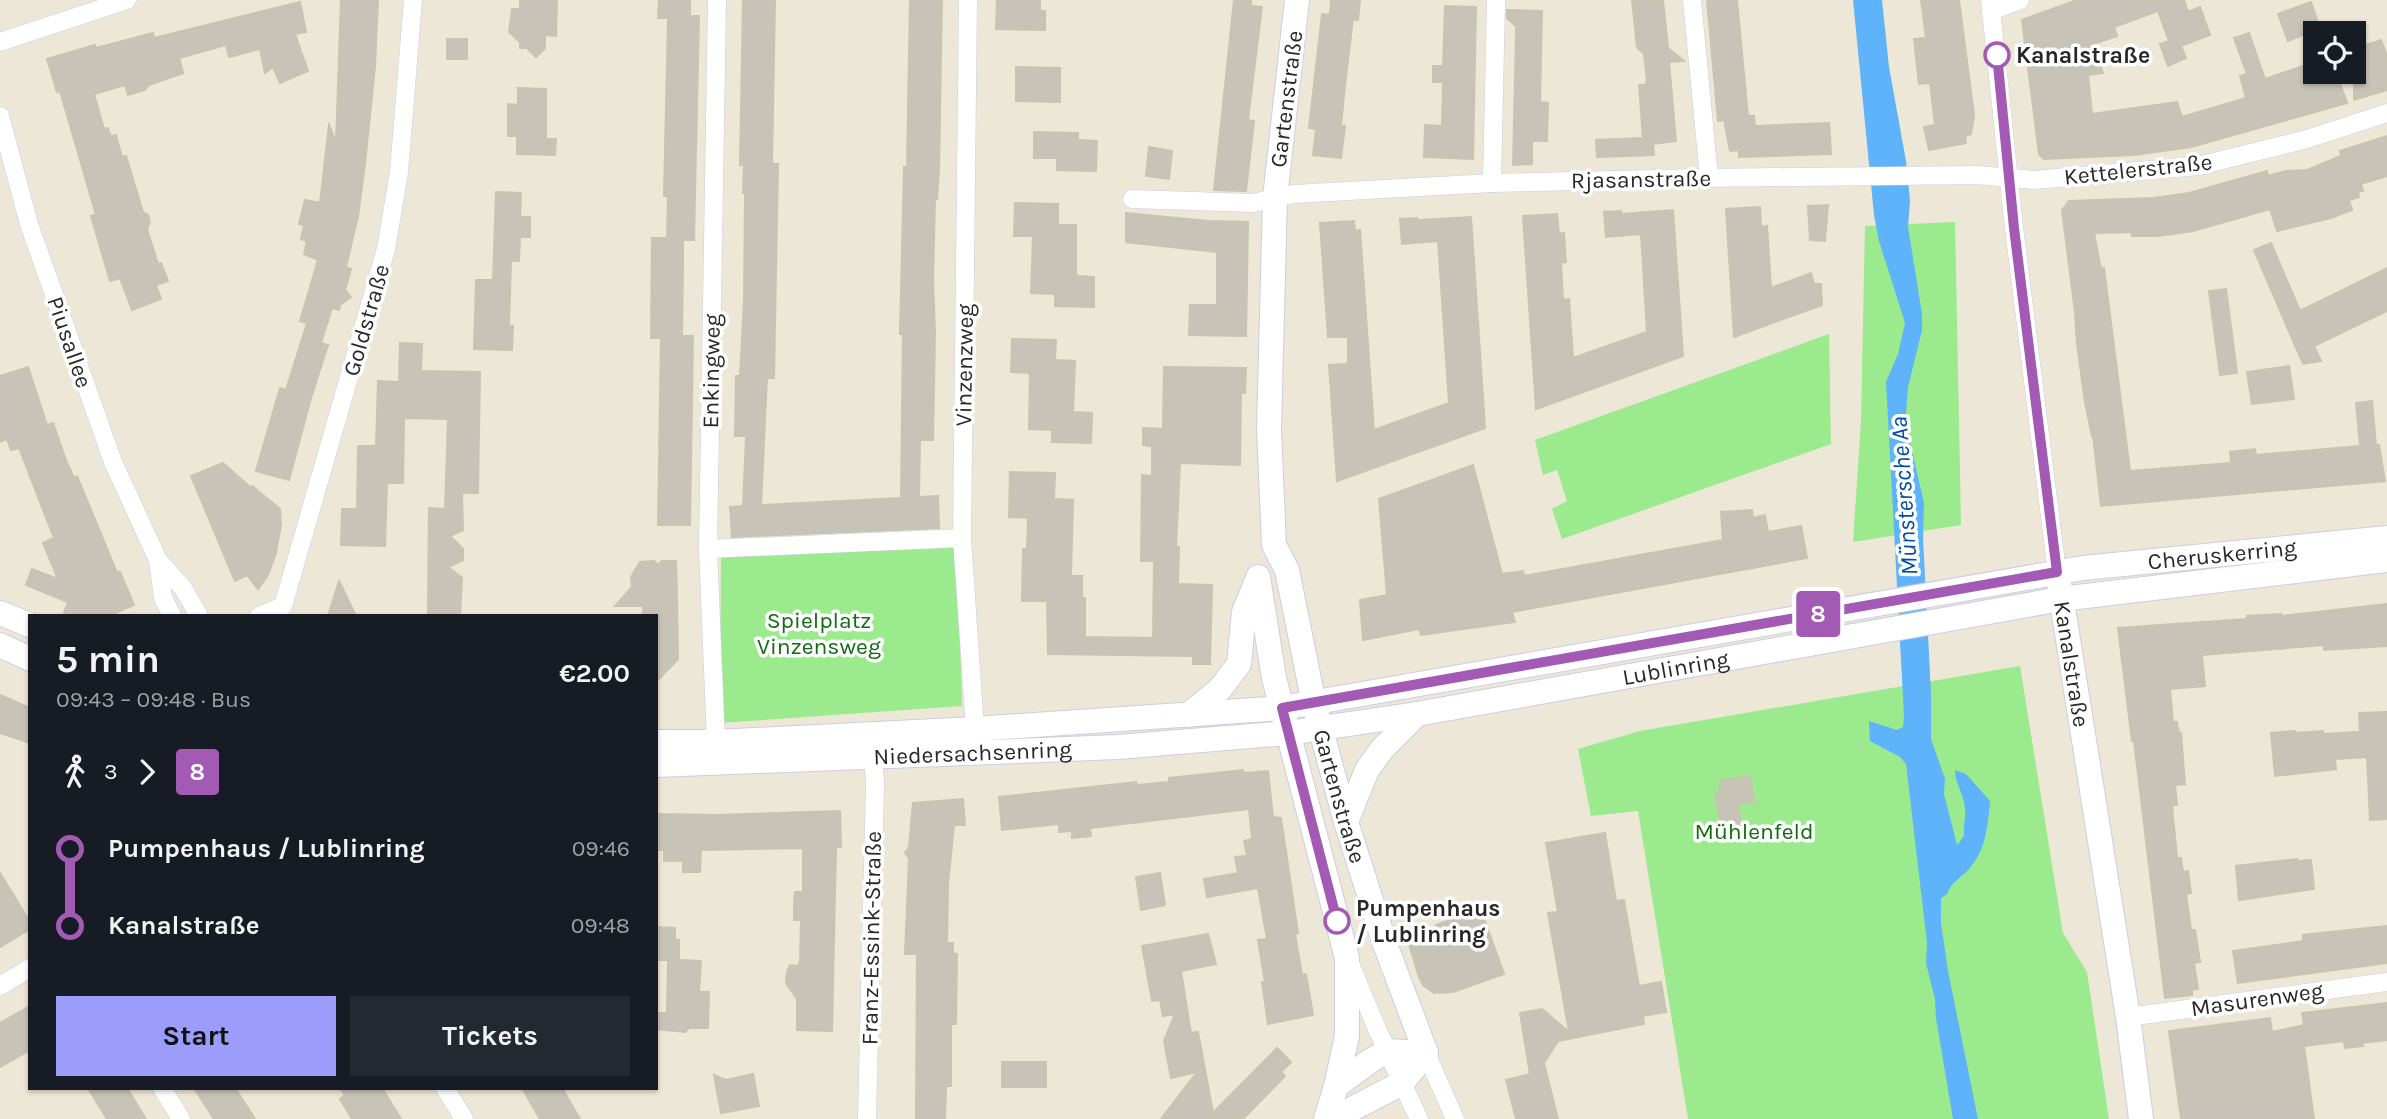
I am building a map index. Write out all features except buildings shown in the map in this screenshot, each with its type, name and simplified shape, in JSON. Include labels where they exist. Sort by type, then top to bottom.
[{"type":"main road","name":"Gartenstraße","points":[[1297,0],[1275,198],[1269,429],[1273,545],[1258,577],[1274,678],[1347,958],[1347,1036],[1326,1119]]},
{"type":"main road","name":"Cheruskerring","points":[[2057,572],[2387,538]]},
{"type":"main road","name":"Gartenstraße","points":[[1273,545],[1287,570],[1314,704],[1346,822],[1385,944],[1426,1053]]},
{"type":"main road","name":"Cheruskerring","points":[[2061,598],[2387,560]]},
{"type":"main road","name":"Lublinring","points":[[1282,708],[2057,572]]},
{"type":"main road","name":"Kanalstraße","points":[[2057,572],[2128,1017],[2141,1119]]},
{"type":"main road","points":[[1188,715],[1220,689],[1239,664],[1244,612],[1258,577]]},
{"type":"main road","name":"Lublinring","points":[[1288,733],[1417,714],[2061,598]]},
{"type":"main road","points":[[0,613],[28,624]]},
{"type":"main road","points":[[0,645],[28,658]]},
{"type":"main road","name":"Niedersachsenring","points":[[658,742],[716,742],[975,729],[1282,708]]},
{"type":"main road","points":[[1346,822],[1367,770],[1382,748],[1417,714]]},
{"type":"main road","name":"Niedersachsenring","points":[[658,765],[1118,747],[1288,733]]},
{"type":"main road","points":[[1336,1086],[1370,1060],[1387,1051],[1426,1053]]},
{"type":"main road","points":[[1333,1119],[1402,1083],[1426,1053]]},
{"type":"street","points":[[0,42],[127,0]]},
{"type":"street","name":"Goldstraße","points":[[264,614],[283,606],[386,249],[399,172],[413,0]]},
{"type":"street","name":"Enkingweg","points":[[716,742],[708,549],[718,0]]},
{"type":"street","name":"Vinzenzweg","points":[[968,0],[961,538],[975,729]]},
{"type":"street","points":[[1492,183],[1496,0]]},
{"type":"street","points":[[1692,0],[1709,178]]},
{"type":"street","points":[[1990,5],[2020,0]]},
{"type":"street","name":"Kanalstraße","points":[[1990,5],[2057,572]]},
{"type":"street","name":"Kettelerstraße","points":[[2009,178],[2034,180],[2198,166],[2307,139],[2387,113]]},
{"type":"street","name":"Piusallee","points":[[0,117],[29,224],[113,462],[158,561],[163,598],[171,614]]},
{"type":"street","name":"Rjasanstraße","points":[[1275,198],[1294,194],[1492,183],[1861,175],[2009,178]]},
{"type":"street","name":"Gartenstraße","points":[[1132,199],[1254,202],[1275,198]]},
{"type":"street","points":[[708,549],[961,538]]},
{"type":"street","name":"Piusallee","points":[[158,561],[183,588],[198,614]]},
{"type":"street","name":"Franz-Essink-Straße","points":[[867,1119],[875,783],[873,756]]},
{"type":"street","name":"Gartenstraße","points":[[1347,958],[1419,1119]]},
{"type":"street","points":[[0,986],[28,969]]},
{"type":"street","name":"Masurenweg","points":[[2128,1017],[2387,982]]},
{"type":"street","name":"Gartenstraße","points":[[1426,1053],[1455,1119]]},
{"type":"street","points":[[163,1090],[181,1119]]},
{"type":"street","points":[[446,1090],[464,1119]]},
{"type":"green space","points":[[1955,222],[1961,525],[1853,542],[1861,421],[1865,226]]},
{"type":"green space","points":[[1829,334],[1831,444],[1562,539],[1552,509],[1567,501],[1557,470],[1543,475],[1535,440]]},
{"type":"green space","name":"Spielplatz Vinzensweg","points":[[957,545],[962,706],[720,723],[721,554]]},
{"type":"green space","name":"Mühlenfeld","points":[[2020,666],[2063,933],[2087,972],[2109,1119],[1688,1119],[1638,811],[1591,816],[1578,749],[1640,731]]},
{"type":"water","name":"Münstersche Aa","points":[[1853,0],[1882,0],[1889,67],[1906,161],[1910,201],[1908,227],[1922,314],[1922,330],[1908,387],[1906,412],[1909,438],[1924,503],[1931,739],[1945,779],[1944,794],[1957,845],[1964,836],[1965,811],[1955,770],[1966,774],[1990,801],[1983,845],[1975,862],[1941,898],[1941,923],[1948,971],[1978,1119],[1953,1119],[1935,999],[1926,963],[1927,943],[1906,764],[1900,757],[1870,741],[1869,721],[1897,730],[1903,727],[1904,716],[1886,382],[1898,354],[1905,323],[1879,241],[1874,215]]},
{"type":"bus line","name":"8","points":[[1337,921],[1282,708],[2057,572],[2014,228],[1997,55]]},
{"type":"place","name":"Kanalstraße","points":[[1997,55]]},
{"type":"place","name":"Pumpenhaus / Lublinring","points":[[1337,921]]}]
